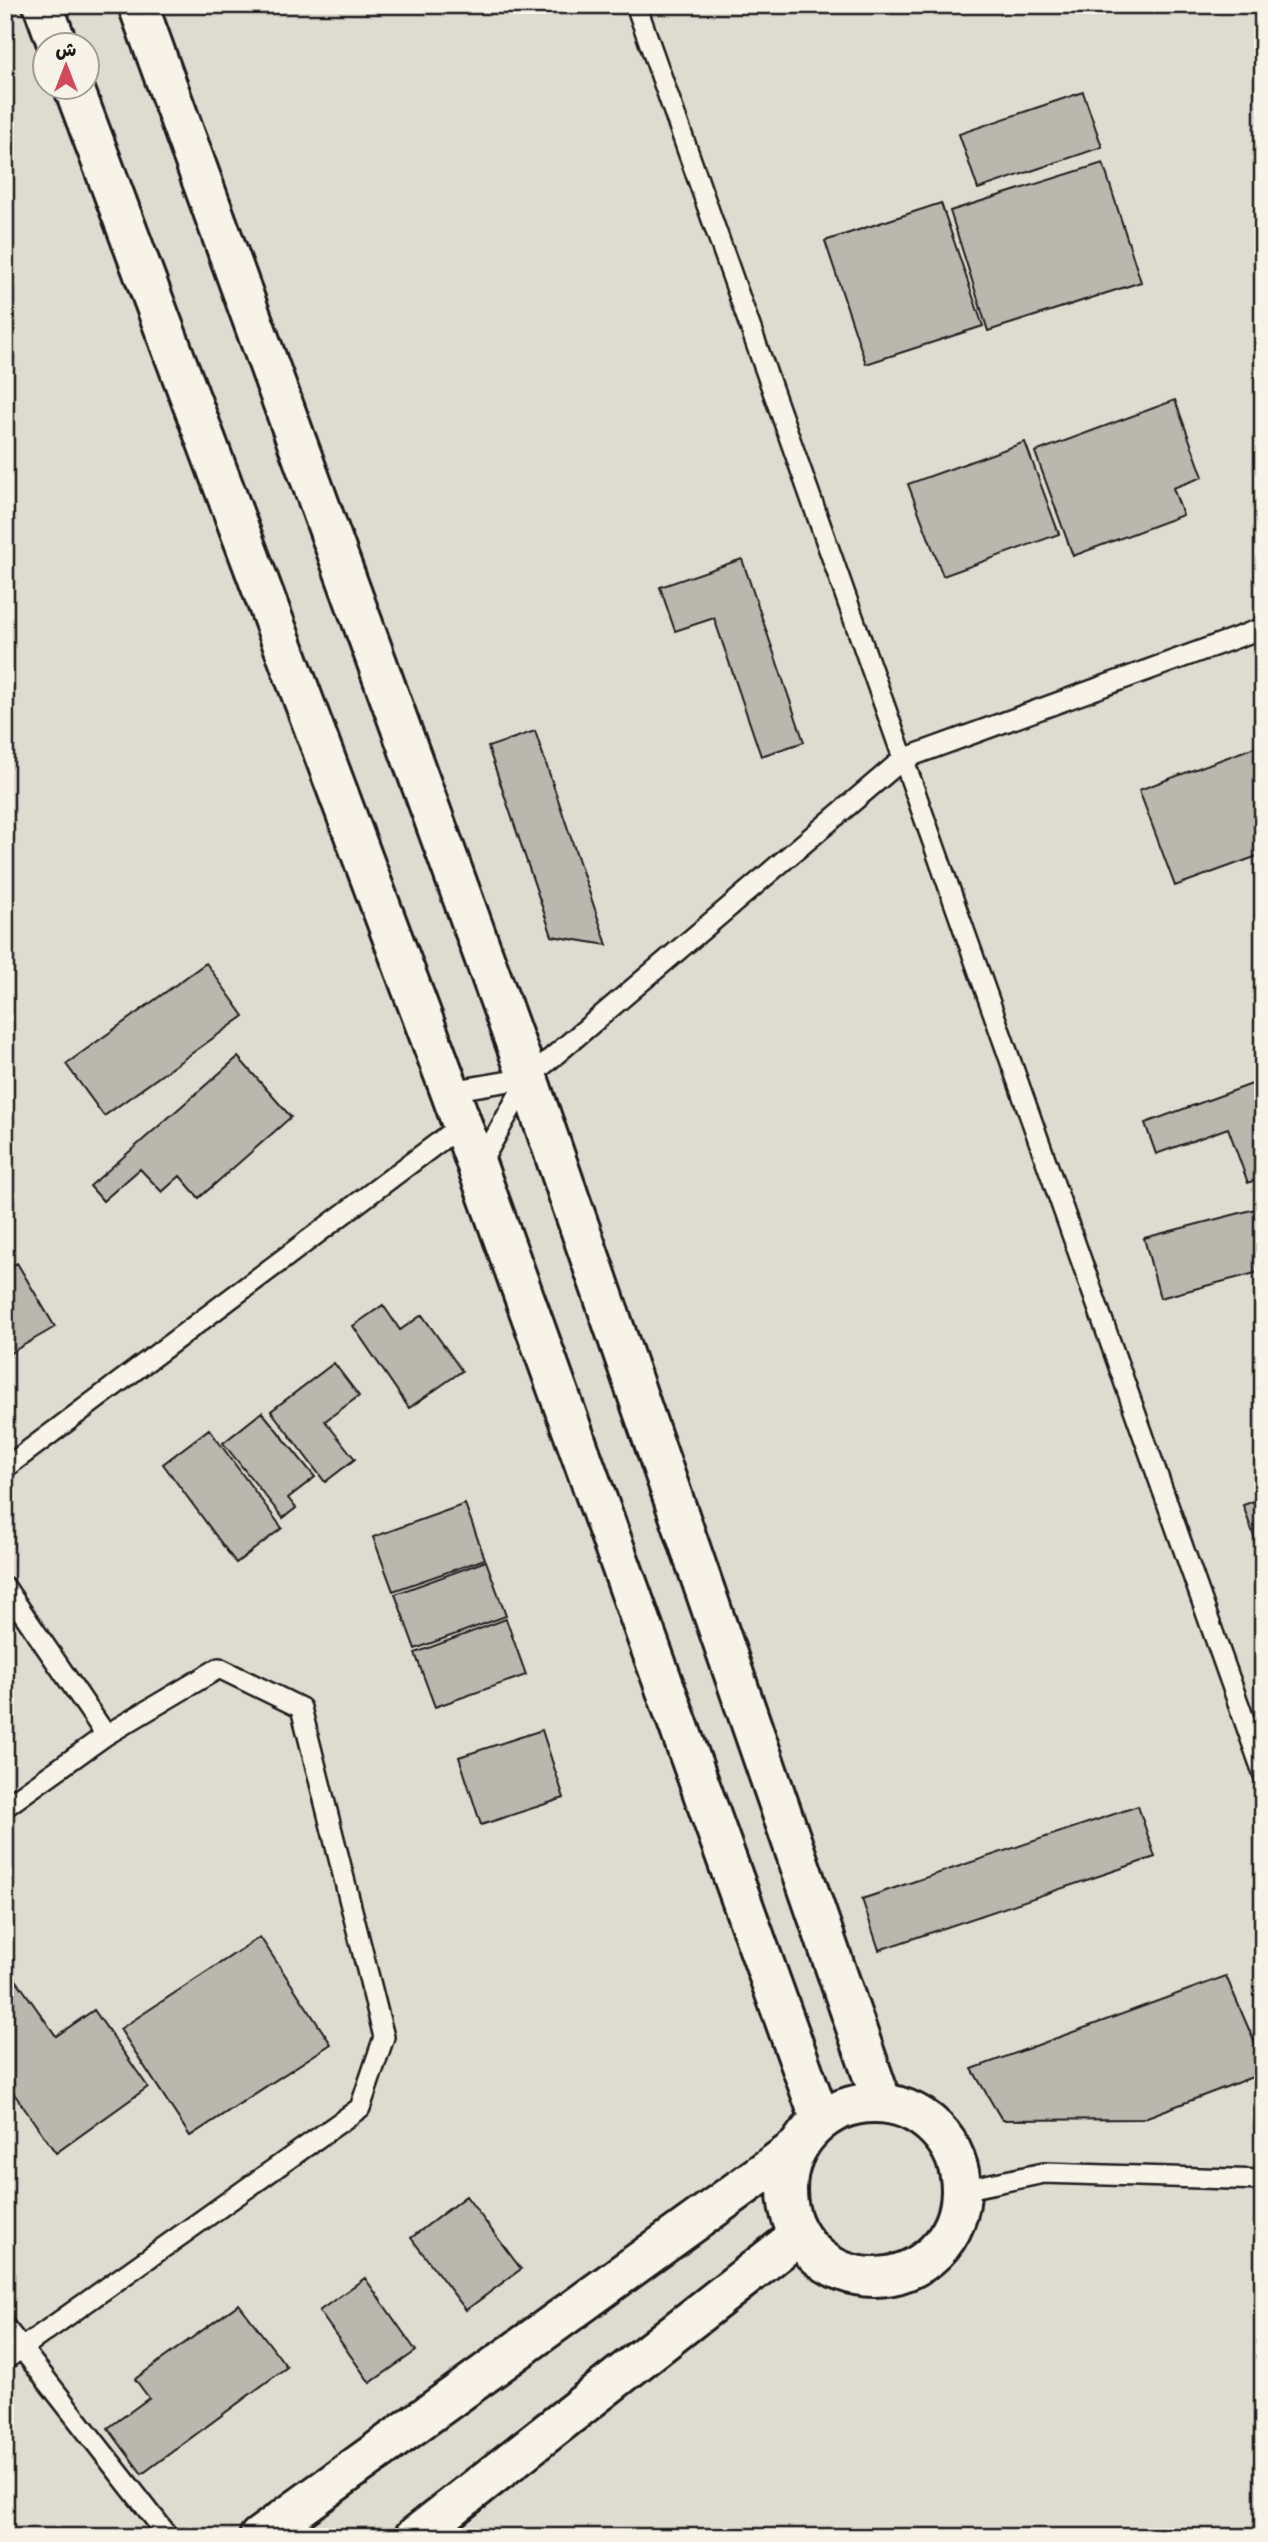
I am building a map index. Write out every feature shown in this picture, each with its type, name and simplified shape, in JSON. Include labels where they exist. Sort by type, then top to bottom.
[{"type":"street","points":[[43,5],[53,32]]},
{"type":"street","points":[[138,5],[528,1078],[882,2104]]},
{"type":"street","points":[[79,102],[478,1168],[809,2134],[788,2176],[788,2206],[799,2235],[819,2259],[846,2273],[872,2278],[902,2273],[929,2259],[942,2246],[957,2220],[962,2190],[957,2160],[936,2129],[912,2111],[882,2104],[848,2107],[809,2134],[259,2537]]},
{"type":"street","points":[[414,2537],[799,2235]]},
{"type":"lane","points":[[636,5],[1263,1773]]},
{"type":"lane","points":[[5,1468],[456,1107],[528,1078],[904,759],[1263,628]]},
{"type":"lane","points":[[478,1168],[528,1078]]},
{"type":"lane","points":[[5,1587],[106,1735]]},
{"type":"lane","points":[[5,1807],[106,1735],[219,1668],[301,1708],[384,2037],[360,2108],[5,2360]]},
{"type":"lane","points":[[962,2190],[1044,2173],[1263,2180]]},
{"type":"lane","points":[[5,2327],[169,2537]]},
{"type":"shaded area","points":[[5,5],[1263,5],[1263,2537],[5,2537]]},
{"type":"building","points":[[1083,92],[1102,147],[978,189],[959,134]]},
{"type":"building","points":[[1103,163],[1141,282],[988,331],[950,211]]},
{"type":"building","points":[[941,203],[983,326],[866,364],[825,241]]},
{"type":"building","points":[[1175,400],[1203,477],[1173,488],[1183,515],[1073,556],[1035,452]]},
{"type":"building","points":[[1025,442],[1059,534],[943,576],[908,484]]},
{"type":"building","points":[[742,559],[804,742],[761,756],[714,618],[675,631],[660,587]]},
{"type":"building","points":[[535,731],[607,945],[552,936],[488,747]]},
{"type":"building","points":[[1263,744],[1263,854],[1175,886],[1139,790]]},
{"type":"building","points":[[206,963],[244,1016],[104,1116],[66,1064]]},
{"type":"building","points":[[238,1057],[291,1117],[199,1198],[180,1176],[162,1192],[140,1169],[103,1201],[90,1186]]},
{"type":"building","points":[[1263,1080],[1263,1177],[1248,1183],[1228,1128],[1156,1154],[1145,1123]]},
{"type":"building","points":[[1263,1207],[1263,1271],[1160,1298],[1144,1238]]},
{"type":"building","points":[[17,1263],[55,1327],[5,1356],[5,1270]]},
{"type":"building","points":[[383,1305],[400,1330],[422,1315],[462,1371],[409,1408],[353,1326]]},
{"type":"building","points":[[334,1363],[359,1396],[325,1421],[355,1459],[325,1482],[271,1411]]},
{"type":"building","points":[[262,1412],[315,1477],[288,1498],[296,1508],[283,1518],[223,1443]]},
{"type":"building","points":[[209,1429],[282,1528],[236,1563],[163,1464]]},
{"type":"building","points":[[1263,1498],[1263,1563],[1243,1505]]},
{"type":"building","points":[[465,1504],[485,1559],[393,1591],[373,1537]]},
{"type":"building","points":[[486,1561],[506,1616],[415,1649],[395,1594]]},
{"type":"building","points":[[506,1619],[526,1675],[435,1707],[415,1653]]},
{"type":"building","points":[[542,1730],[564,1798],[481,1825],[459,1757]]},
{"type":"building","points":[[1138,1806],[1155,1857],[879,1950],[862,1899]]},
{"type":"building","points":[[260,1937],[331,2044],[190,2136],[120,2029]]},
{"type":"building","points":[[5,1964],[56,2036],[94,2010],[148,2087],[56,2153],[5,2081]]},
{"type":"building","points":[[1226,1976],[1263,2062],[1263,2073],[1142,2119],[1002,2120],[972,2069]]},
{"type":"building","points":[[466,2196],[521,2269],[466,2310],[411,2238]]},
{"type":"building","points":[[365,2278],[416,2351],[370,2383],[319,2311]]},
{"type":"building","points":[[239,2304],[287,2367],[142,2474],[108,2428],[149,2398],[135,2379]]}]
